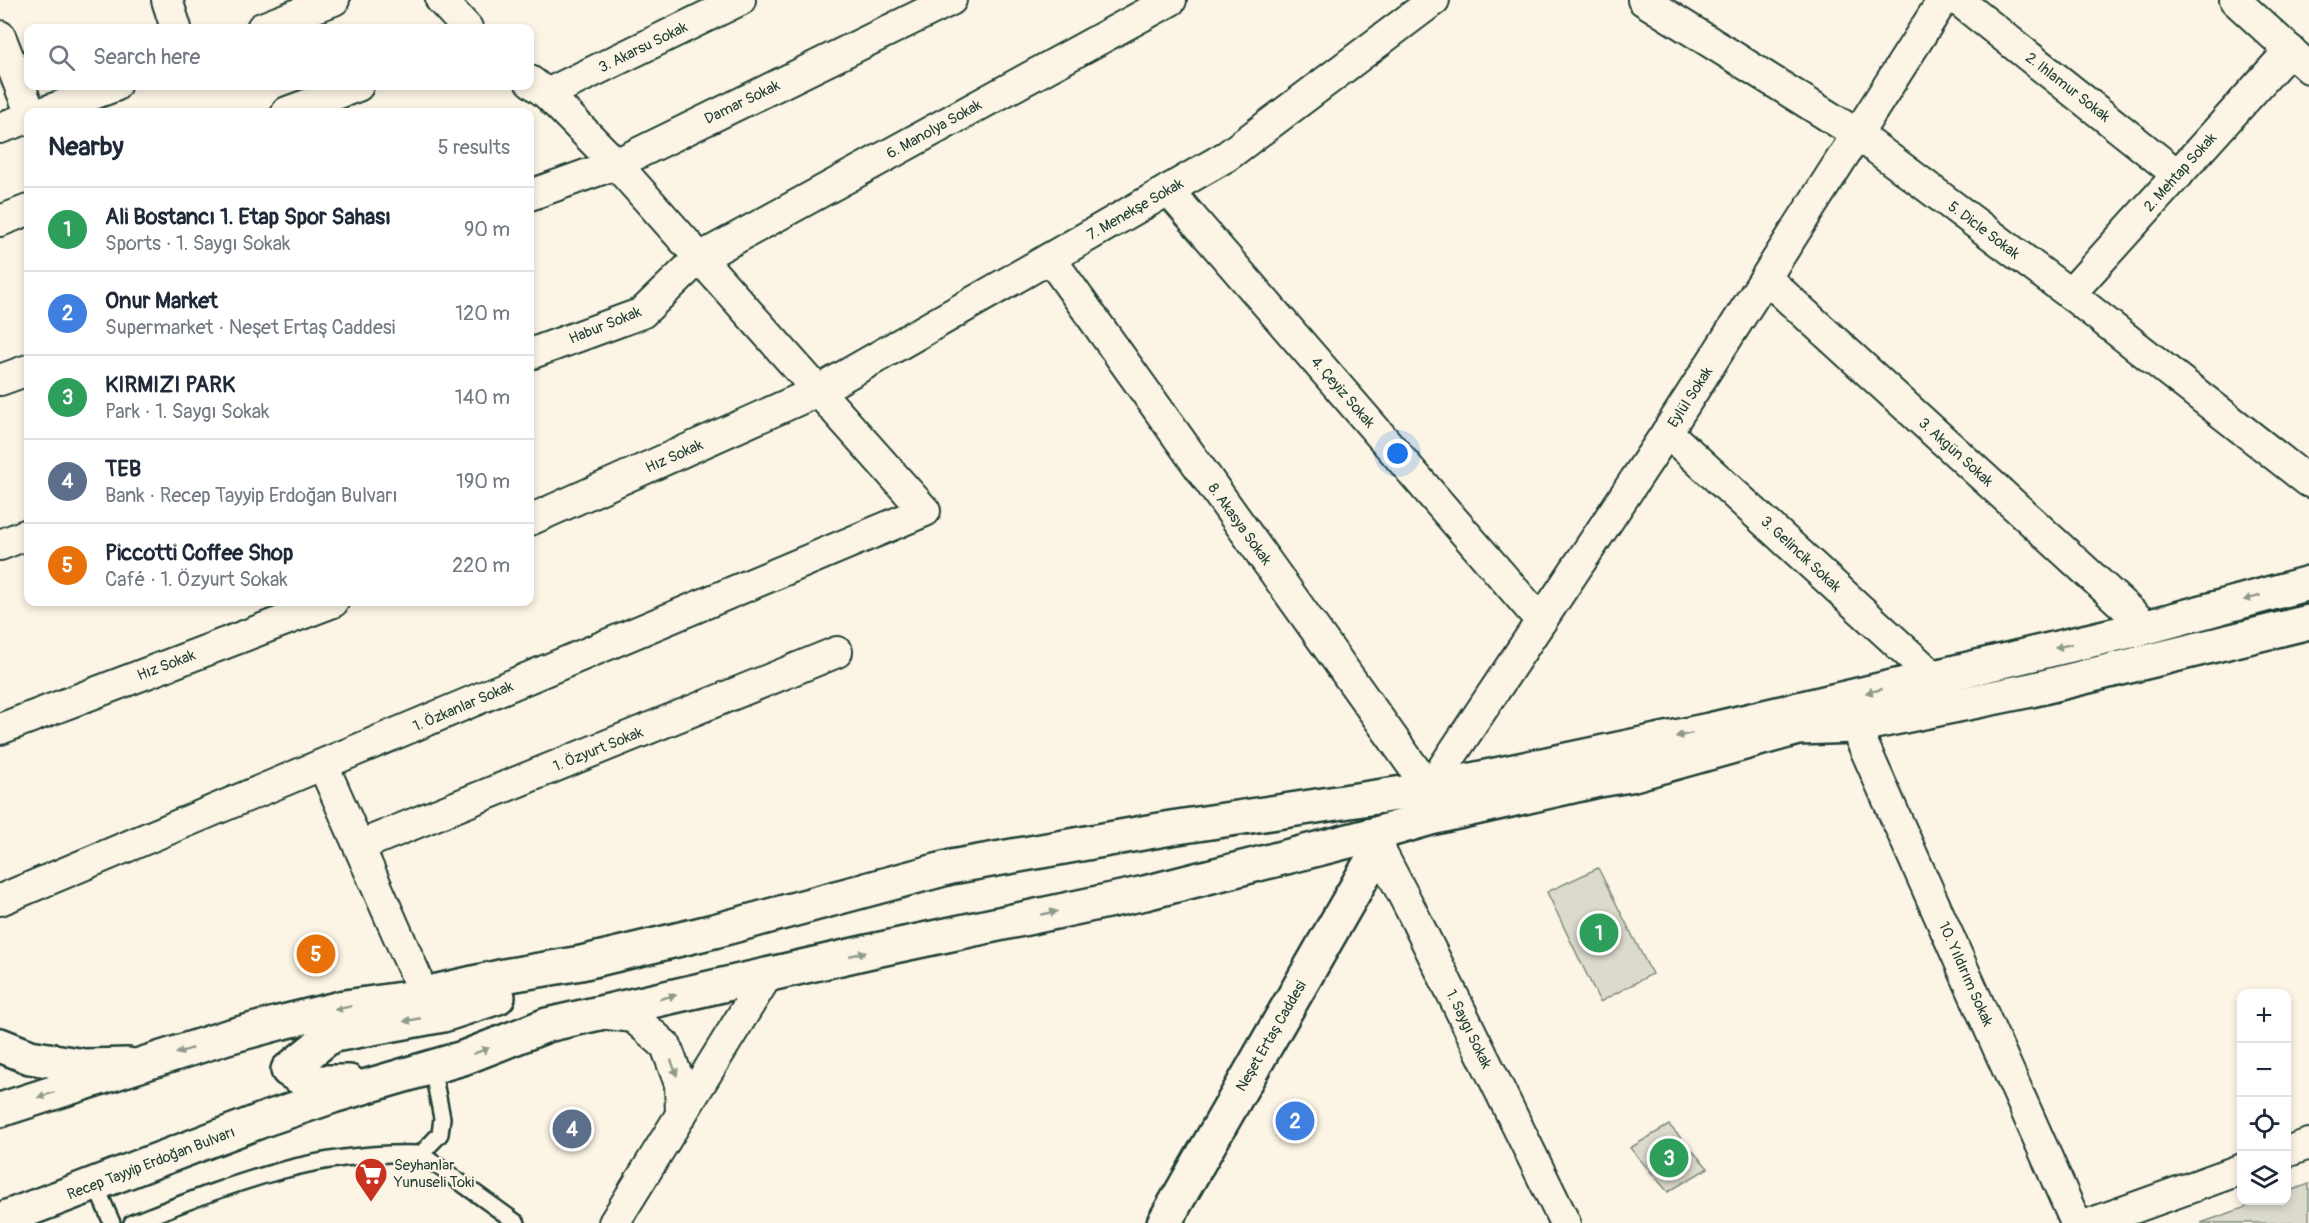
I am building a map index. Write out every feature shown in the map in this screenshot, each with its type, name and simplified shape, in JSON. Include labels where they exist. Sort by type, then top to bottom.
[{"type":"main road","points":[[0,1110],[227,1037],[345,1007],[402,999],[504,976],[565,966],[714,931],[951,867],[1171,828],[1430,789],[1709,730],[2146,627],[2309,583]]},
{"type":"main road","name":"Recep Tayyip Erdoğan Bulvarı","points":[[0,1221],[268,1118],[463,1058],[547,1025],[768,974],[1376,842],[1431,818],[1630,775],[1798,728],[1855,726],[2031,690],[2309,621]]},
{"type":"main road","name":"Neşet Ertaş Caddesi","points":[[1164,1223],[1376,842]]},
{"type":"main road","points":[[365,1087],[343,1081],[307,1082],[288,1070],[334,1035],[442,1015],[528,987],[565,966]]},
{"type":"main road","points":[[0,1045],[30,1057],[84,1066],[141,1064]]},
{"type":"street","points":[[166,0],[175,24]]},
{"type":"street","points":[[272,24],[334,0]]},
{"type":"street","points":[[441,0],[463,24]]},
{"type":"street","name":"3. Akarsu Sokak","points":[[538,87],[740,0]]},
{"type":"street","name":"Damar Sokak","points":[[534,194],[616,164],[951,0]]},
{"type":"street","name":"6. Manolya Sokak","points":[[698,259],[1171,0]]},
{"type":"street","name":"7. Menekşe Sokak","points":[[818,391],[1227,156],[1434,0]]},
{"type":"street","name":"5. Dicle Sokak","points":[[1643,0],[1857,135],[2070,294],[2309,482]]},
{"type":"street","name":"Eylül Sokak","points":[[1430,789],[1667,432],[1943,0]]},
{"type":"street","name":"2. Ihlamur Sokak","points":[[1958,0],[2178,175]]},
{"type":"street","points":[[2235,0],[2300,59]]},
{"type":"street","points":[[0,36],[28,108]]},
{"type":"street","name":"2. Mehtap Sokak","points":[[2070,294],[2178,175],[2300,59]]},
{"type":"street","points":[[538,87],[616,164],[698,259],[818,391]]},
{"type":"street","points":[[55,108],[104,90]]},
{"type":"street","points":[[298,108],[347,90]]},
{"type":"street","points":[[0,128],[24,119]]},
{"type":"street","name":"4. Çeyiz Sokak","points":[[1168,190],[1541,621]]},
{"type":"street","points":[[0,221],[24,212]]},
{"type":"street","name":"8. Akasya Sokak","points":[[1050,258],[1430,789]]},
{"type":"street","name":"Habur Sokak","points":[[534,353],[642,313],[698,259]]},
{"type":"street","name":"3. Akgün Sokak","points":[[1766,278],[2146,627]]},
{"type":"street","points":[[0,380],[24,371]]},
{"type":"street","name":"1. Özkanlar Sokak","points":[[0,900],[925,511],[818,391]]},
{"type":"street","name":"Hız Sokak","points":[[534,518],[818,391]]},
{"type":"street","name":"3. Gelincik Sokak","points":[[1667,432],[1934,677]]},
{"type":"street","points":[[0,545],[24,536]]},
{"type":"street","name":"Hız Sokak","points":[[0,729],[323,606]]},
{"type":"street","name":"1. Özyurt Sokak","points":[[359,846],[837,652]]},
{"type":"street","name":"10. Yıldırım Sokak","points":[[1855,726],[2076,1223]]},
{"type":"street","points":[[323,765],[416,976]]},
{"type":"street","name":"1. Saygı Sokak","points":[[1376,842],[1565,1223]]},
{"type":"street","points":[[614,1223],[768,974]]},
{"type":"street","points":[[600,1013],[633,1017],[666,1046],[680,1084],[681,1115]]},
{"type":"street","points":[[2289,1151],[2309,1144]]},
{"type":"street","points":[[2092,1223],[2237,1170]]},
{"type":"lane","points":[[421,1154],[440,1134],[440,1100],[432,1067]]},
{"type":"lane","points":[[132,1223],[264,1174],[307,1163],[372,1154],[421,1154],[518,1223]]},
{"type":"lane","points":[[95,1184],[112,1223]]},
{"type":"shaded area","points":[[1598,868],[1652,974],[1600,1002],[1547,892]]},
{"type":"shaded area","points":[[1669,1125],[1708,1168],[1668,1192],[1630,1148]]},
{"type":"shaded area","points":[[2309,1184],[2309,1223],[2201,1223],[2252,1205],[2291,1205],[2291,1191]]},
{"type":"place","name":"Ali Bostancı 1. Etap Spor Sahası","points":[[1599,933]]},
{"type":"place","name":"Piccotti Coffee Shop","points":[[316,954]]},
{"type":"place","name":"Onur Market","points":[[1295,1121]]},
{"type":"place","name":"TEB","points":[[572,1129]]},
{"type":"place","name":"KIRMIZI PARK","points":[[1669,1158]]},
{"type":"place","name":"Seyhanlar Yunuseli Toki","points":[[371,1203]]}]
